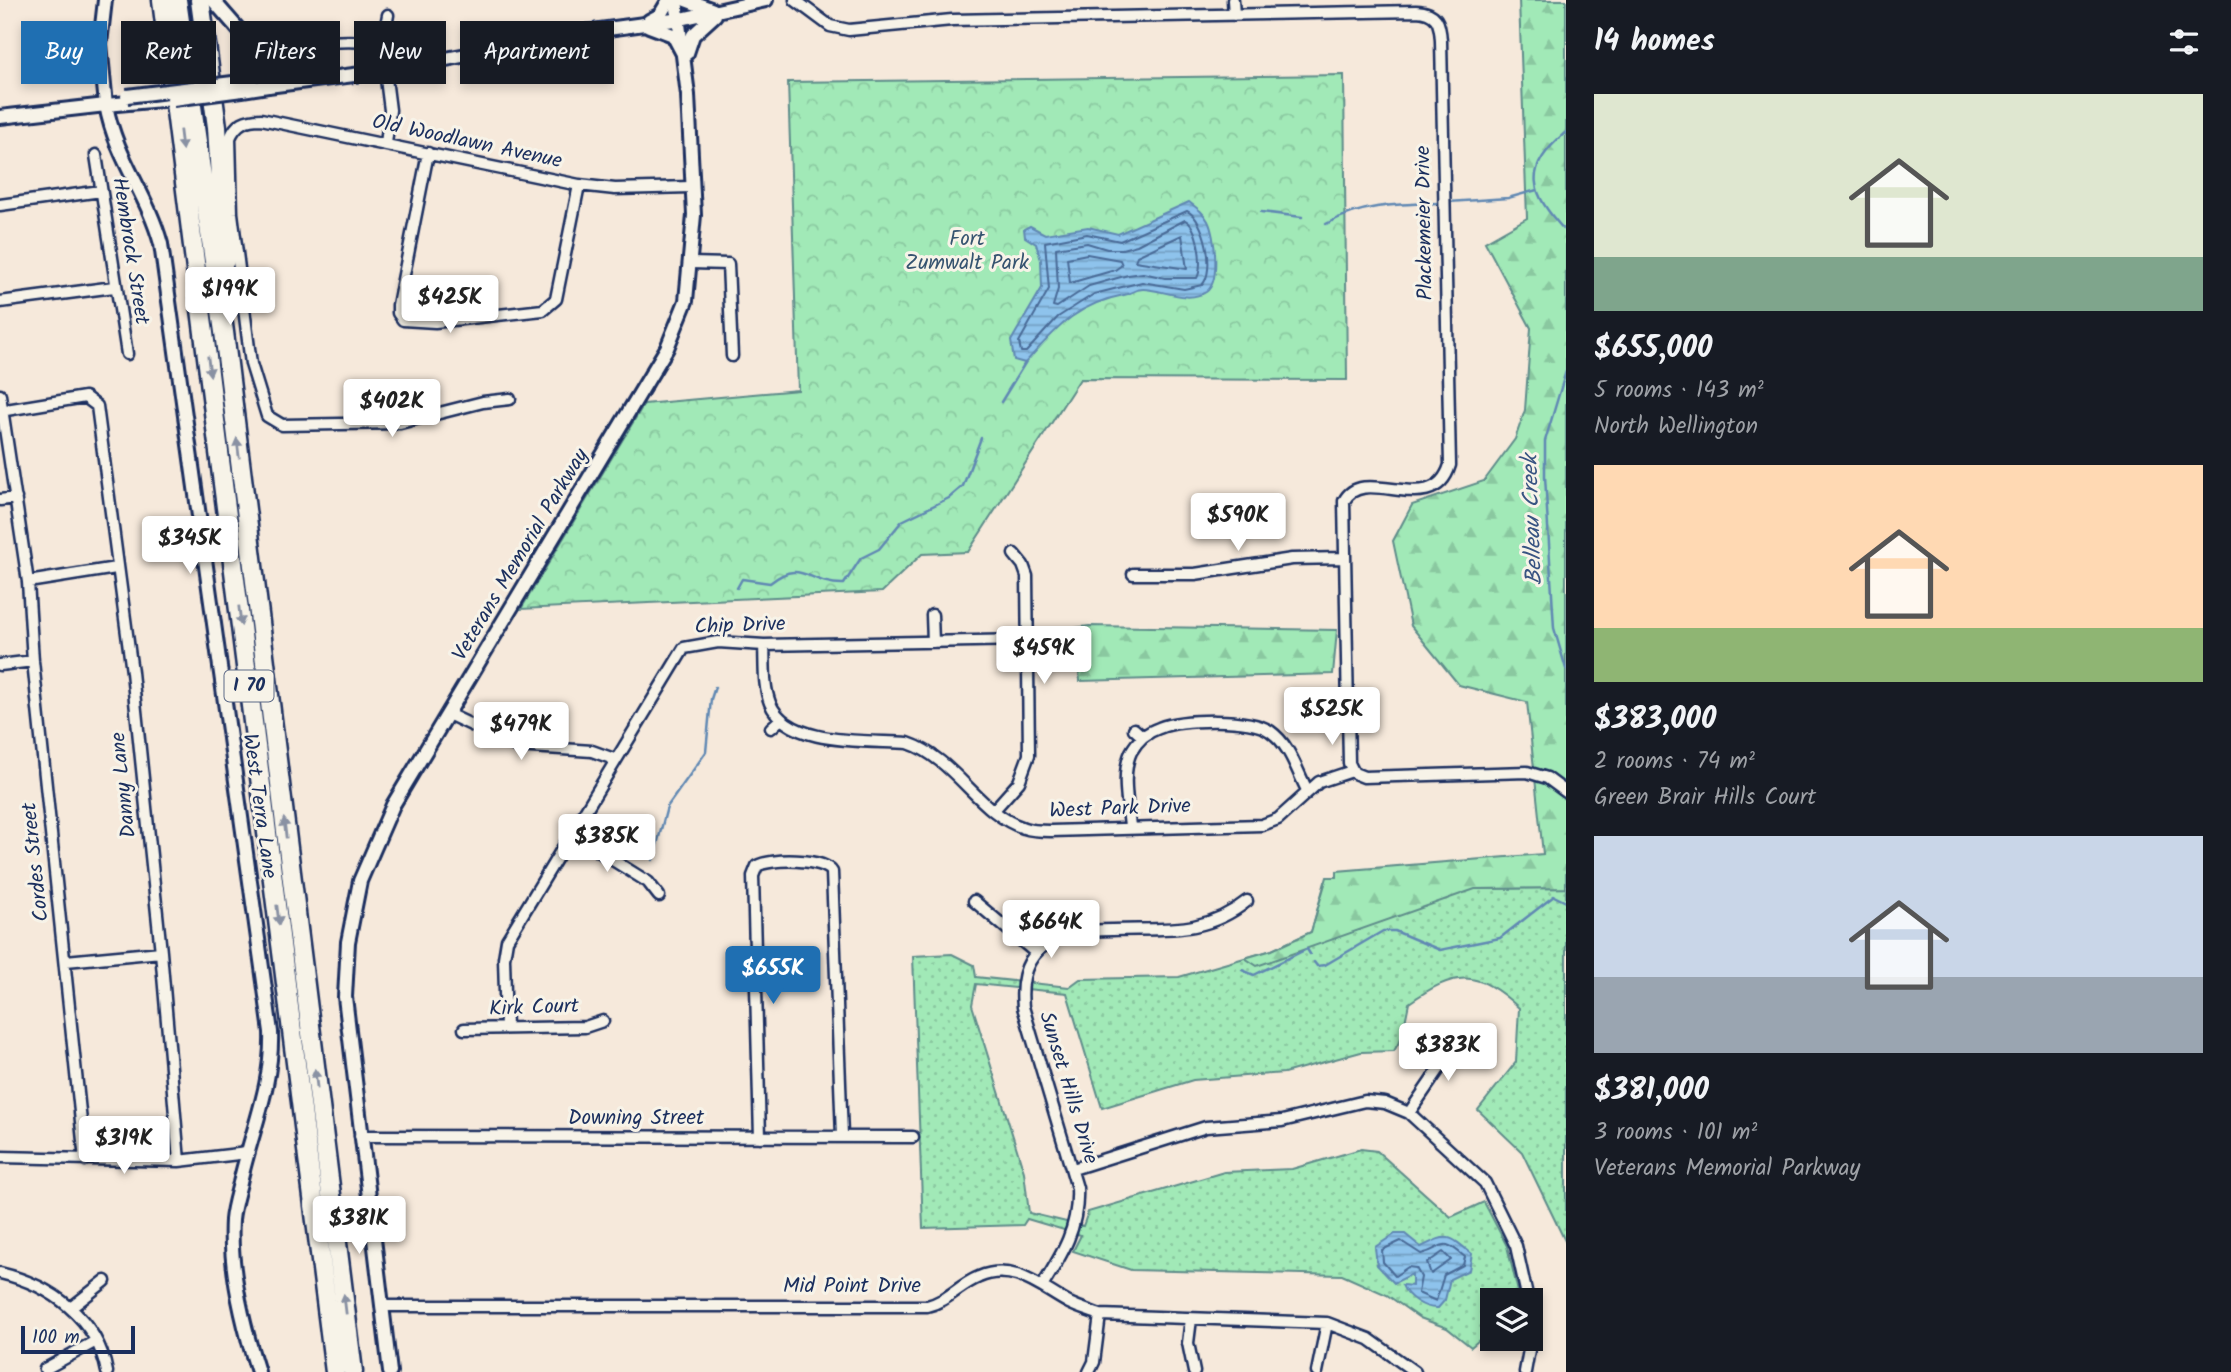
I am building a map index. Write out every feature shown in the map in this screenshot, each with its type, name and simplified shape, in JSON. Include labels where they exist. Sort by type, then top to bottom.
[{"type":"highway","name":"I 70","points":[[162,0],[335,1372]]},
{"type":"highway","name":"I 70","points":[[177,0],[224,332],[353,1372]]},
{"type":"highway","points":[[200,0],[220,165],[220,213],[229,306],[224,332]]},
{"type":"street","name":"West Terra Lane","points":[[103,21],[105,0]]},
{"type":"street","points":[[213,0],[232,21]]},
{"type":"street","points":[[642,24],[660,15],[669,0]]},
{"type":"street","name":"Veterans Memorial Parkway","points":[[390,1372],[345,997],[351,921],[360,881],[389,812],[667,348],[686,301],[694,215],[685,62],[681,19],[676,0]]},
{"type":"street","points":[[686,0],[702,8],[721,11]]},
{"type":"street","points":[[446,59],[578,33],[681,19],[766,0]]},
{"type":"street","name":"Plackemeier Drive","points":[[795,0],[830,26],[849,30],[952,20],[1387,11],[1432,13],[1440,30],[1450,465],[1447,475],[1436,487],[1420,491],[1369,487],[1347,495],[1342,507],[1347,751],[1352,771]]},
{"type":"street","points":[[1233,0],[1234,15]]},
{"type":"street","points":[[1387,0],[1387,11]]},
{"type":"street","points":[[685,62],[693,35],[721,11]]},
{"type":"street","points":[[387,21],[388,15]]},
{"type":"street","points":[[642,24],[666,30],[673,35],[685,62]]},
{"type":"street","points":[[0,117],[241,86],[268,86],[354,75]]},
{"type":"street","name":"West Terra Lane","points":[[104,84],[117,150],[146,200],[160,244],[271,1032],[269,1079],[247,1153],[232,1219],[235,1271],[248,1341],[258,1372]]},
{"type":"street","points":[[107,84],[112,93],[128,101]]},
{"type":"street","points":[[386,144],[390,110],[387,84]]},
{"type":"street","name":"Old Woodlawn Avenue","points":[[510,399],[484,402],[400,424],[274,423],[262,404],[251,364],[233,228],[230,138],[238,125],[251,119],[261,119],[579,185],[615,189],[691,187]]},
{"type":"street","points":[[428,153],[398,305],[397,313],[403,320],[435,321],[549,307],[556,299],[560,283],[579,185]]},
{"type":"street","name":"Hembrock Street","points":[[96,155],[114,288],[127,354]]},
{"type":"street","points":[[0,205],[101,191]]},
{"type":"street","points":[[691,263],[729,264],[732,356]]},
{"type":"street","points":[[0,303],[114,288]]},
{"type":"street","name":"Cordes Street","points":[[0,395],[28,582],[33,661],[85,1160]]},
{"type":"street","name":"Danny Lane","points":[[1,411],[85,397],[97,406],[133,685],[161,952],[179,1161]]},
{"type":"street","points":[[0,500],[16,498]]},
{"type":"street","points":[[994,810],[1021,778],[1029,755],[1027,576],[1023,565],[1014,554]]},
{"type":"street","points":[[1133,574],[1195,574],[1292,559],[1343,558]]},
{"type":"street","points":[[28,582],[116,568]]},
{"type":"street","points":[[932,615],[933,642]]},
{"type":"street","name":"Chip Drive","points":[[506,1028],[504,958],[508,940],[614,759],[684,648],[698,643],[764,645],[1028,640]]},
{"type":"street","points":[[764,645],[767,691],[781,719],[771,728]]},
{"type":"street","points":[[0,665],[33,661]]},
{"type":"street","points":[[448,714],[516,747],[592,751],[614,759]]},
{"type":"street","name":"West Park Drive","points":[[781,719],[791,728],[809,735],[908,743],[922,748],[936,755],[994,810],[1018,826],[1035,830],[1262,825],[1287,813],[1307,790],[1319,782],[1352,771]]},
{"type":"street","points":[[1130,827],[1126,769],[1133,749],[1143,737],[1168,726],[1240,720],[1252,723],[1269,731],[1283,743],[1307,790]]},
{"type":"street","points":[[1134,729],[1143,737]]},
{"type":"street","points":[[1352,771],[1364,777],[1527,772],[1547,778],[1566,792]]},
{"type":"street","points":[[571,834],[648,881],[659,896]]},
{"type":"street","points":[[760,1137],[753,876],[757,866],[773,860],[823,864],[830,868],[842,1136]]},
{"type":"street","points":[[974,901],[1036,953],[1067,933],[1194,926],[1230,914],[1247,901]]},
{"type":"street","points":[[66,961],[161,952]]},
{"type":"street","name":"Sunset Hills Drive","points":[[1036,953],[1026,971],[1023,1007],[1073,1169],[1078,1196],[1074,1228],[1065,1250],[1043,1285]]},
{"type":"street","name":"Kirk Court","points":[[464,1029],[585,1027],[603,1021]]},
{"type":"street","points":[[1409,1113],[1461,1037]]},
{"type":"street","points":[[1073,1169],[1206,1127],[1290,1120],[1365,1101],[1385,1103],[1409,1113],[1485,1183],[1516,1246],[1525,1288]]},
{"type":"street","name":"Downing Street","points":[[360,1136],[913,1137]]},
{"type":"street","points":[[0,1157],[179,1161],[247,1153]]},
{"type":"street","points":[[0,1273],[34,1284],[72,1307],[96,1341],[107,1372]]},
{"type":"street","name":"Mid Point Drive","points":[[383,1306],[927,1306],[949,1298],[981,1276],[997,1273],[1023,1276],[1043,1285],[1069,1303],[1100,1315],[1326,1323],[1369,1339],[1415,1372]]},
{"type":"street","points":[[72,1307],[105,1281]]},
{"type":"street","points":[[1088,1372],[1094,1362],[1100,1315]]},
{"type":"street","points":[[1191,1319],[1188,1343],[1194,1372]]},
{"type":"street","points":[[1317,1372],[1326,1323]]},
{"type":"street","points":[[45,1369],[96,1341]]},
{"type":"street","points":[[1525,1372],[1529,1351]]},
{"type":"green space","points":[[1519,0],[1566,0],[1566,888],[1475,889],[1257,966],[1245,958],[1272,950],[1311,932],[1327,877],[1337,877],[1337,871],[1543,854],[1527,702],[1459,685],[1411,626],[1393,541],[1412,505],[1484,481],[1515,439],[1525,410],[1531,328],[1485,242],[1527,218]]},
{"type":"green space","name":"Fort Zumwalt Park","points":[[1344,75],[1347,380],[1080,379],[968,552],[922,554],[882,592],[521,609],[644,404],[798,390],[788,82]]},
{"type":"green space","points":[[1089,626],[1337,630],[1333,674],[1080,681],[1074,628]]},
{"type":"green space","points":[[1325,882],[1480,889],[1566,888],[1566,1243],[1522,1152],[1478,1110],[1516,1062],[1519,1008],[1490,986],[1465,978],[1440,985],[1409,1003],[1402,1037],[1394,1051],[1361,1052],[1284,1073],[1193,1080],[1102,1108],[1067,993],[976,984],[972,1005],[1024,1172],[1029,1213],[1083,1226],[1088,1212],[1224,1172],[1292,1169],[1361,1149],[1377,1151],[1451,1217],[1484,1202],[1507,1246],[1517,1288],[1480,1288],[1480,1339],[1471,1347],[1447,1328],[1420,1318],[1387,1295],[1342,1275],[1131,1270],[1073,1251],[1081,1235],[1027,1219],[1023,1225],[923,1228],[913,956],[952,954],[974,965],[976,977],[1069,987],[1080,979],[1179,977],[1272,950],[1311,932]]},
{"type":"water","points":[[1189,202],[1206,218],[1213,237],[1214,279],[1206,292],[1191,297],[1140,289],[1107,299],[1068,319],[1025,363],[1014,360],[1011,341],[1042,288],[1041,260],[1036,244],[1025,237],[1024,229],[1030,226],[1045,234],[1088,227],[1118,234]]},
{"type":"water","points":[[1395,1234],[1405,1234],[1421,1247],[1442,1238],[1452,1239],[1472,1254],[1469,1270],[1450,1279],[1445,1300],[1438,1308],[1422,1305],[1404,1290],[1402,1285],[1412,1286],[1412,1274],[1394,1283],[1377,1265],[1375,1247]]},
{"type":"waterway","name":"Belleau Creek","points":[[1566,132],[1542,158],[1536,181],[1544,205],[1566,232]]},
{"type":"waterway","points":[[1448,202],[1508,198],[1537,190]]},
{"type":"waterway","points":[[1326,224],[1367,209],[1438,203]]},
{"type":"waterway","points":[[1261,212],[1302,217]]},
{"type":"waterway","points":[[1001,402],[1025,363]]},
{"type":"waterway","name":"Belleau Creek","points":[[1566,371],[1545,441],[1554,628],[1566,669]]},
{"type":"waterway","points":[[737,588],[742,579],[770,583],[790,572],[844,584],[861,558],[879,549],[902,521],[949,498],[963,486],[981,438]]},
{"type":"waterway","points":[[653,860],[667,807],[706,752],[711,699],[715,687]]},
{"type":"waterway","points":[[1314,962],[1317,966],[1325,965],[1383,931],[1395,931],[1440,950],[1500,938],[1554,896],[1566,902]]},
{"type":"waterway","points":[[1242,970],[1254,975],[1307,949],[1310,954]]}]
